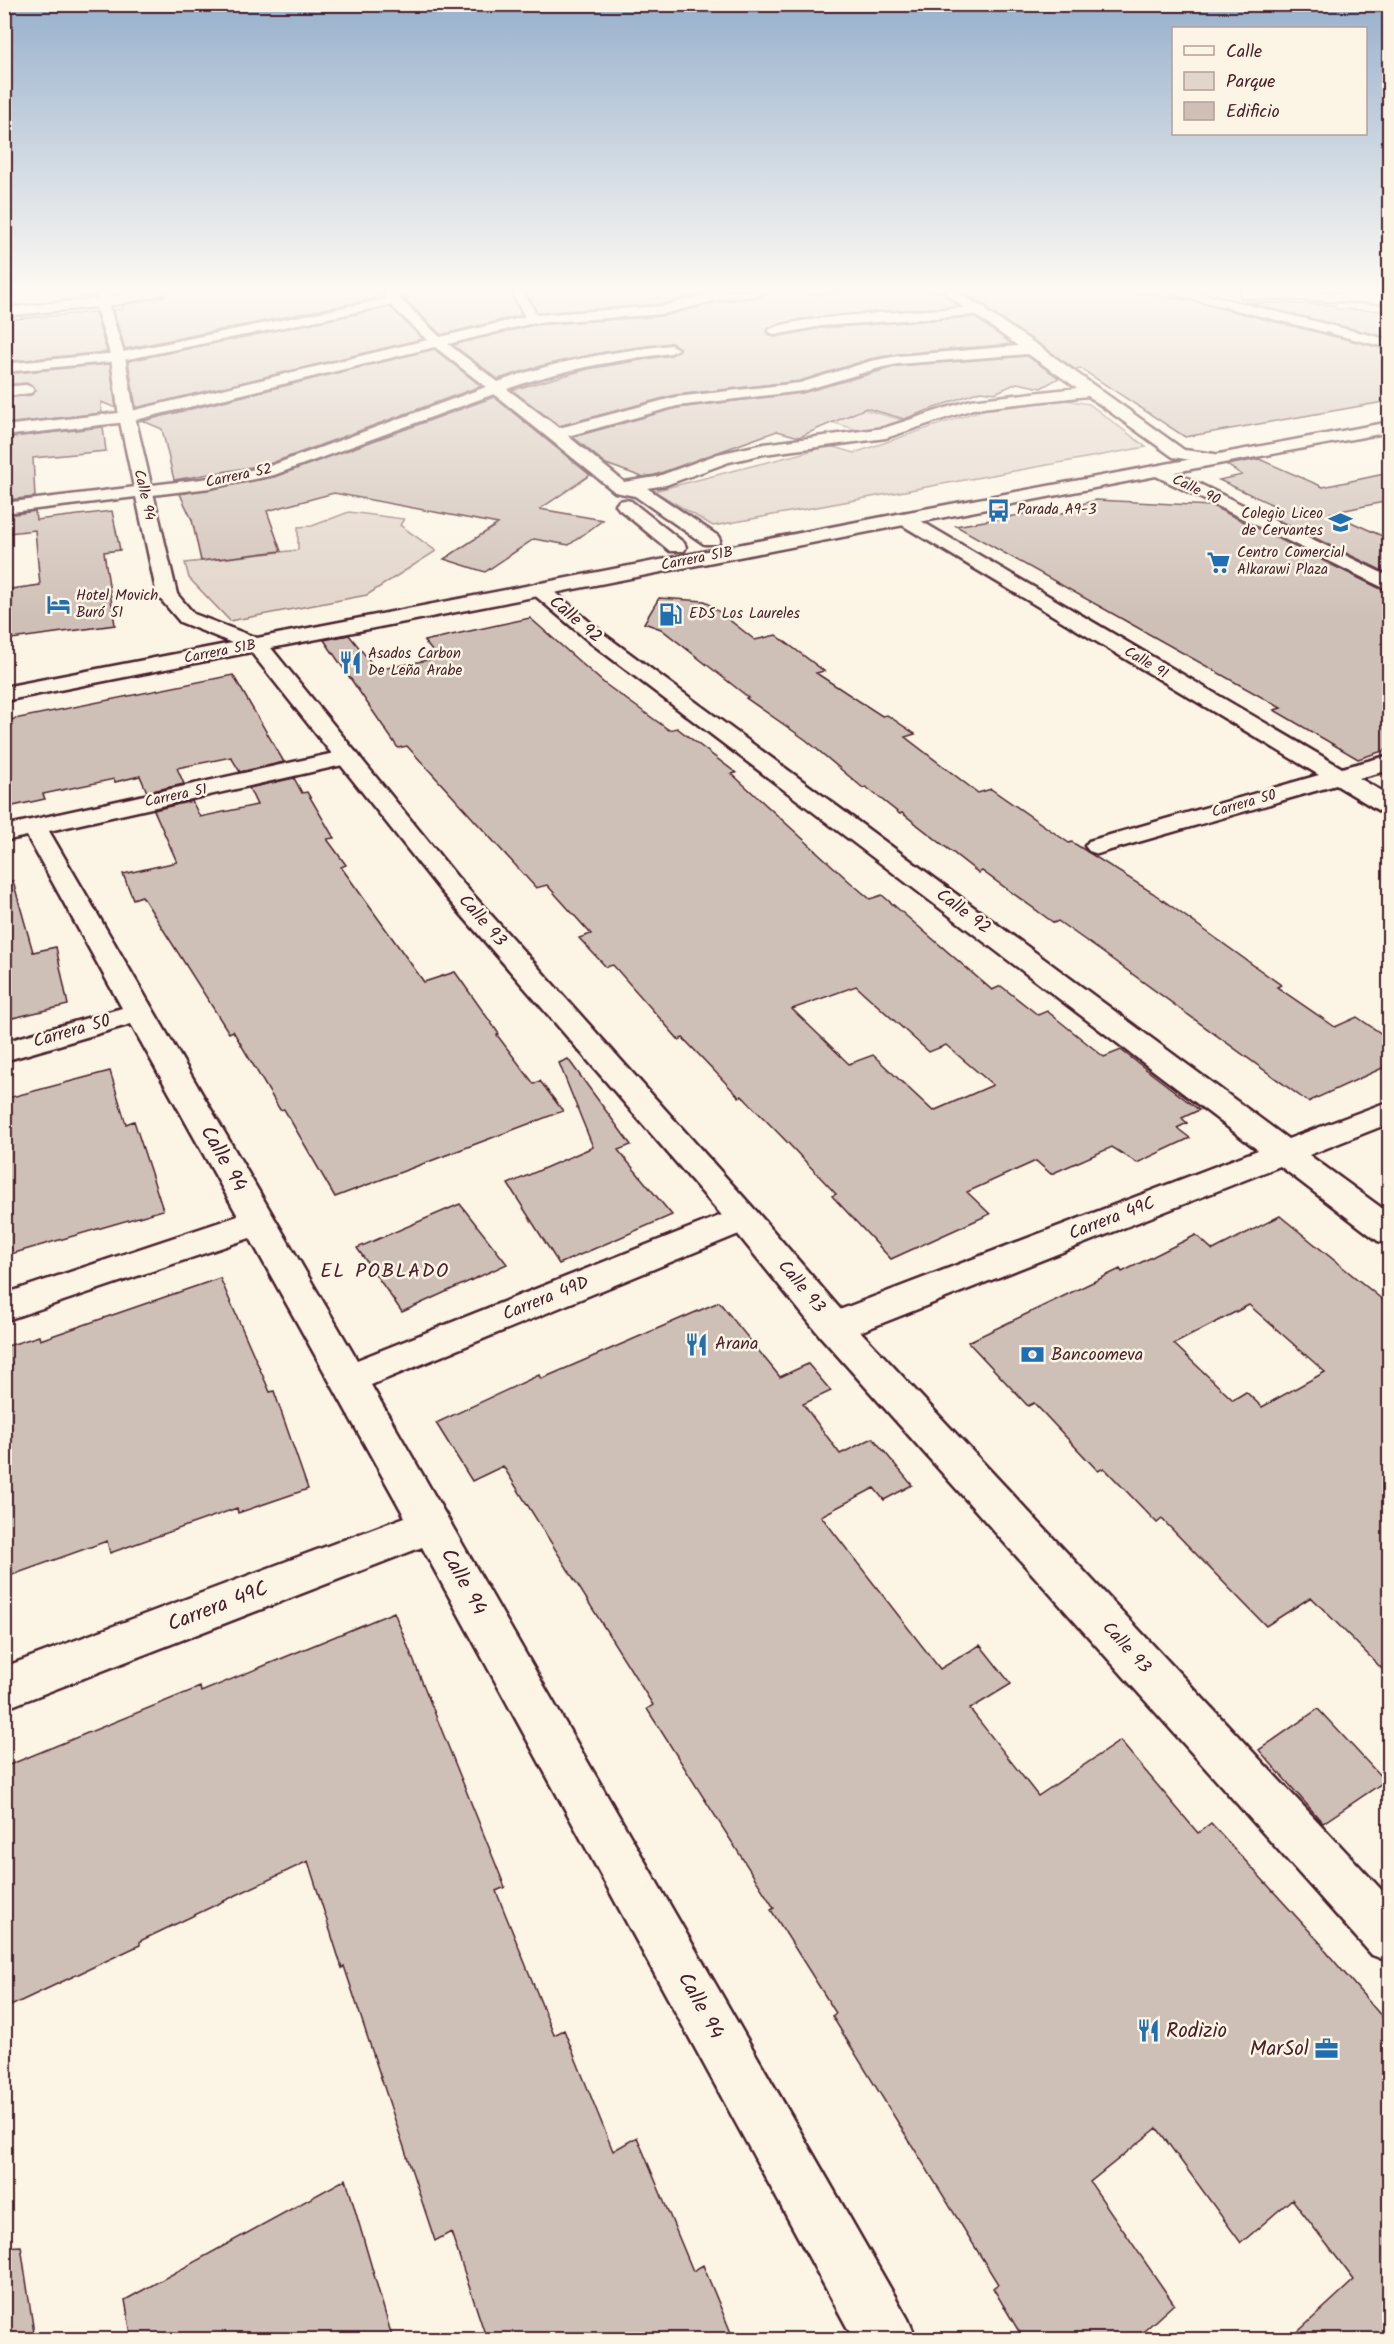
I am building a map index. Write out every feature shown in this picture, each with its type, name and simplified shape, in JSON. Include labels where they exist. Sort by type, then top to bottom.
[{"type":"street","name":"Calle 94","points":[[125,400],[167,595],[187,618],[224,633]]},
{"type":"street","points":[[4,431],[127,417],[196,400]]},
{"type":"street","name":"Carrera 52","points":[[4,508],[210,483],[274,470],[460,400]]},
{"type":"street","points":[[513,400],[621,488],[641,492],[711,540]]},
{"type":"street","points":[[556,434],[689,400]]},
{"type":"street","points":[[677,547],[615,497],[621,488],[660,482],[724,458],[764,449],[886,433],[970,405],[1011,400]]},
{"type":"street","name":"Calle 90","points":[[1106,400],[1179,453],[1215,459]]},
{"type":"street","name":"Carrera 51B","points":[[4,675],[711,540],[1389,416]]},
{"type":"street","name":"Carrera 51B","points":[[4,694],[903,518],[1389,427]]},
{"type":"street","name":"Calle 90","points":[[1179,453],[1156,470],[1389,585]]},
{"type":"street","name":"Calle 91","points":[[903,518],[1389,807]]},
{"type":"street","name":"Calle 92","points":[[539,589],[598,639],[1389,1232]]},
{"type":"street","points":[[224,633],[256,645]]},
{"type":"street","name":"Calle 93","points":[[256,645],[449,884],[744,1219],[834,1327],[1389,1937]]},
{"type":"street","name":"Carrera 51","points":[[19,830],[348,758]]},
{"type":"street","name":"Carrera 50","points":[[1098,846],[1389,762]]},
{"type":"street","name":"Calle 94","points":[[19,830],[140,1012],[431,1525],[887,2340]]},
{"type":"street","name":"Carrera 50","points":[[4,1052],[140,1012]]},
{"type":"street","name":"Carrera 49C","points":[[834,1327],[1389,1111]]},
{"type":"street","name":"Carrera 49D","points":[[348,1379],[744,1219]]},
{"type":"street","points":[[4,1308],[259,1222]]},
{"type":"street","name":"Carrera 49C","points":[[4,1688],[431,1525]]},
{"type":"green space","points":[[1048,400],[1089,404],[1146,447],[713,526],[654,491],[830,446],[854,453],[991,407]]},
{"type":"green space","points":[[855,407],[906,421],[871,434],[821,419]]},
{"type":"green space","points":[[349,512],[404,519],[400,525],[436,551],[367,595],[230,621],[189,578],[185,563],[298,550],[298,527],[312,526]]},
{"type":"building","points":[[4,400],[115,400],[116,408],[101,402],[102,413],[4,424]]},
{"type":"building","points":[[135,400],[168,400],[136,408]]},
{"type":"building","points":[[226,400],[442,400],[269,464],[174,480],[162,429],[143,421]]},
{"type":"building","points":[[485,400],[498,400],[590,475],[540,509],[603,520],[569,545],[534,539],[485,572],[444,559],[498,524],[334,493],[267,511],[281,551],[201,561],[192,520],[180,494],[274,477]]},
{"type":"building","points":[[526,400],[655,400],[559,426]]},
{"type":"building","points":[[740,400],[955,400],[904,419],[866,408],[799,437],[777,431],[655,475],[642,477],[606,464],[573,437],[677,408]]},
{"type":"building","points":[[1129,400],[1389,400],[1389,401],[1185,437]]},
{"type":"building","points":[[103,427],[106,451],[33,458],[35,497],[7,500],[4,496],[4,438]]},
{"type":"building","points":[[1259,459],[1323,487],[1389,473],[1389,501],[1331,513],[1389,539],[1389,574],[1255,509],[1286,511],[1219,480],[1242,475],[1227,465]]},
{"type":"building","points":[[1096,500],[1212,506],[1389,593],[1389,749],[1358,759],[1274,710],[1281,708],[956,526],[1036,512],[1046,517],[1074,510],[1078,505]]},
{"type":"building","points":[[35,511],[36,520],[112,511],[120,550],[104,552],[115,625],[4,640],[4,590],[40,585],[35,530],[9,533],[8,515]]},
{"type":"building","points":[[659,598],[705,601],[755,640],[776,635],[824,671],[816,673],[882,716],[887,715],[915,734],[905,737],[978,793],[991,789],[1069,843],[1072,842],[1153,893],[1281,985],[1277,987],[1335,1027],[1357,1017],[1389,1039],[1389,1065],[1308,1102],[1058,921],[1054,923],[982,871],[979,873],[902,813],[900,814],[866,787],[863,788],[806,740],[746,698],[748,697],[661,629],[644,623]]},
{"type":"building","points":[[530,618],[605,684],[669,730],[677,728],[736,773],[732,774],[870,899],[882,895],[992,990],[1001,986],[1038,1015],[1047,1011],[1104,1057],[1121,1050],[1199,1110],[1182,1118],[1187,1123],[1177,1128],[1190,1138],[1137,1163],[1112,1147],[1051,1174],[1036,1161],[967,1192],[990,1214],[891,1259],[832,1196],[836,1194],[788,1143],[742,1096],[739,1097],[683,1038],[679,1040],[613,965],[606,967],[579,938],[591,934],[547,885],[536,888],[407,746],[398,748],[324,640],[349,635],[377,670],[438,658],[424,641]],"holes":[[[856,986],[929,1052],[946,1045],[993,1085],[933,1111],[873,1055],[849,1064],[792,1009]]]},
{"type":"building","points":[[233,675],[284,762],[240,772],[231,757],[177,768],[184,784],[147,792],[140,776],[115,782],[114,779],[43,794],[45,799],[4,808],[4,721]]},
{"type":"building","points":[[294,778],[302,793],[307,792],[334,838],[327,839],[346,865],[341,867],[424,982],[455,972],[499,1034],[497,1035],[534,1084],[540,1081],[563,1111],[335,1197],[284,1109],[280,1110],[233,1031],[229,1033],[142,896],[133,899],[123,874],[177,862],[154,810],[192,801],[200,817],[257,805],[249,788]]},
{"type":"building","points":[[13,881],[33,952],[56,947],[68,1005],[4,1020],[4,883]]},
{"type":"building","points":[[568,1059],[631,1145],[618,1150],[672,1215],[559,1264],[508,1184],[593,1147],[559,1063]]},
{"type":"building","points":[[110,1071],[126,1124],[134,1121],[163,1210],[4,1256],[4,1099]]},
{"type":"building","points":[[460,1204],[507,1264],[402,1312],[357,1248]]},
{"type":"building","points":[[1280,1216],[1389,1305],[1389,1676],[1311,1597],[1266,1626],[1162,1519],[1157,1523],[1104,1468],[1098,1471],[1034,1403],[1028,1406],[968,1342],[1120,1269],[1122,1272],[1196,1235],[1213,1250]],"holes":[[[1249,1305],[1325,1372],[1262,1407],[1246,1392],[1233,1400],[1174,1344]]]},
{"type":"building","points":[[220,1278],[270,1392],[274,1391],[308,1489],[238,1513],[237,1508],[110,1553],[107,1541],[4,1578],[4,1347],[39,1336],[40,1340]]},
{"type":"building","points":[[719,1302],[780,1377],[808,1364],[831,1391],[803,1404],[840,1454],[873,1438],[912,1485],[884,1500],[874,1488],[821,1516],[940,1669],[980,1645],[1011,1684],[970,1709],[1038,1796],[1120,1741],[1198,1833],[1211,1823],[1324,1947],[1389,2025],[1389,2340],[1289,2340],[1354,2280],[1292,2199],[1241,2243],[1157,2128],[1090,2182],[1174,2304],[1134,2340],[1024,2340],[993,2288],[998,2284],[832,2016],[836,2013],[771,1910],[774,1908],[647,1709],[653,1705],[503,1466],[472,1481],[436,1423],[539,1375],[541,1379]]},
{"type":"building","points":[[394,1612],[505,1887],[496,1891],[554,2035],[564,2030],[613,2151],[637,2137],[693,2271],[703,2265],[734,2340],[487,2340],[451,2232],[435,2241],[308,1861],[140,1941],[140,1945],[4,2009],[4,1767],[200,1687],[201,1692]]},
{"type":"building","points":[[1318,1709],[1385,1781],[1323,1823],[1259,1750]]},
{"type":"building","points":[[346,2179],[393,2340],[132,2340],[125,2300]]},
{"type":"building","points":[[21,2246],[35,2340],[4,2340],[4,2247]]},
{"type":"place","name":"Parada A9-3","points":[[999,510]]},
{"type":"place","name":"Colegio Liceo de Cervantes","points":[[1341,523]]},
{"type":"place","name":"Centro Comercial Alkarawi Plaza","points":[[1219,562]]},
{"type":"place","name":"Hotel Movich Buró 51","points":[[58,605]]},
{"type":"place","name":"EDS Los Laureles","points":[[671,614]]},
{"type":"place","name":"Asados Carbon De Leña Arabe","points":[[350,663]]},
{"type":"place","name":"Arana","points":[[697,1344]]},
{"type":"place","name":"Bancoomeva","points":[[1033,1355]]},
{"type":"place","name":"Rodizio","points":[[1148,2031]]},
{"type":"place","name":"MarSol","points":[[1327,2049]]},
{"type":"district","name":"EL POBLADO","points":[[385,1272]]}]
